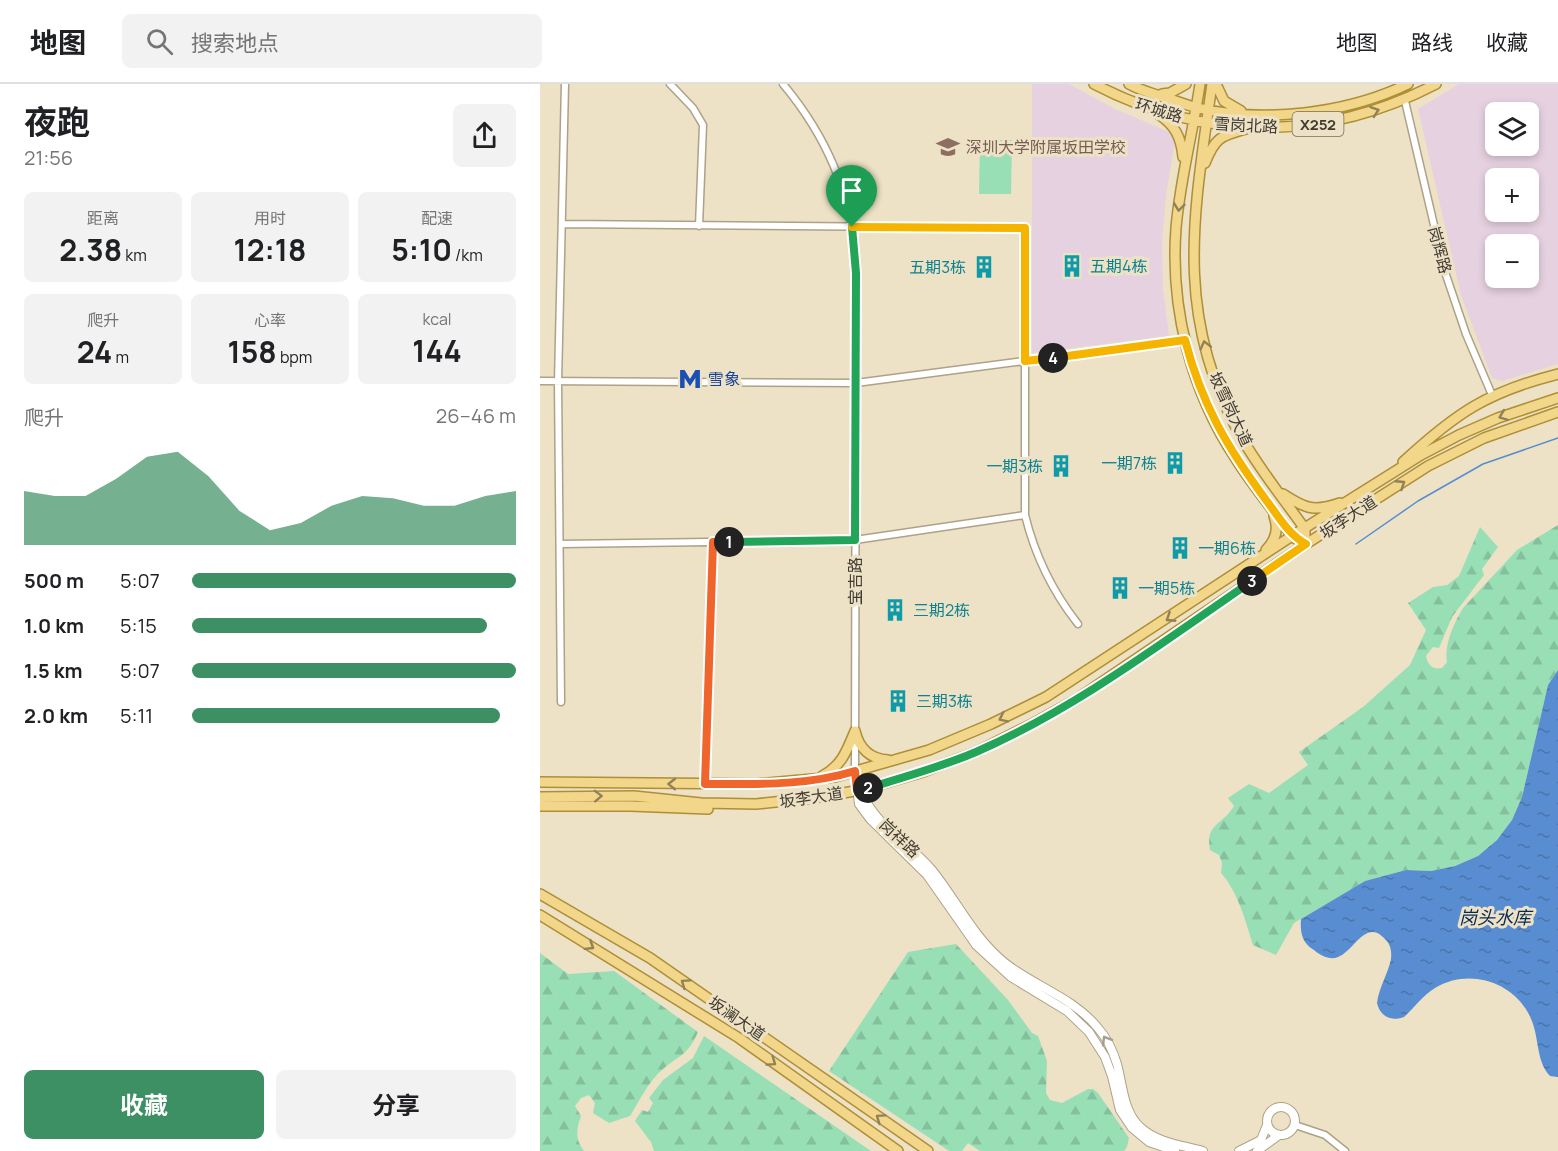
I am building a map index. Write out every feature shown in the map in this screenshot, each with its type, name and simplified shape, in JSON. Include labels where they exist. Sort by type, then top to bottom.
[{"type":"main road","name":"环城路","points":[[1094,84],[1149,108],[1193,121]]},
{"type":"main road","name":"环城路","points":[[1129,84],[1196,108]]},
{"type":"main road","points":[[1157,95],[1170,93],[1186,84]]},
{"type":"main road","name":"坂雪岗大道","points":[[1200,84],[1178,210],[1175,266],[1178,304],[1185,340],[1197,382],[1218,429],[1239,465],[1292,536],[1306,544]]},
{"type":"main road","points":[[1214,84],[1224,101],[1246,113]]},
{"type":"main road","name":"坂雪岗大道","points":[[1214,84],[1206,123],[1195,210],[1193,247],[1194,284],[1203,338],[1218,388],[1232,419],[1257,463],[1305,529]]},
{"type":"main road","name":"雪岗北路","points":[[1196,108],[1246,113],[1300,113],[1343,106],[1408,84]]},
{"type":"main road","name":"雪岗北路","points":[[1193,121],[1254,127],[1330,123],[1359,116],[1405,100],[1436,84]]},
{"type":"main road","points":[[1149,108],[1165,119],[1180,136],[1184,173]]},
{"type":"main road","points":[[1201,174],[1210,150],[1220,137],[1254,127]]},
{"type":"main road","points":[[1383,480],[1439,429],[1463,412],[1492,395],[1558,374]]},
{"type":"main road","name":"坂李大道","points":[[540,782],[756,784],[835,777],[929,750],[1046,697],[1292,536],[1421,455],[1469,431],[1558,398]]},
{"type":"main road","name":"坂李大道","points":[[540,796],[634,796],[701,803],[756,804],[859,790],[923,772],[976,752],[1077,699],[1306,544],[1446,456],[1503,430],[1558,412]]},
{"type":"main road","points":[[1277,490],[1300,505],[1315,509],[1326,508],[1354,498]]},
{"type":"main road","points":[[1254,562],[1272,544],[1277,532],[1275,518],[1265,499]]},
{"type":"main road","points":[[1305,529],[1306,544]]},
{"type":"main road","points":[[855,731],[857,739],[867,753],[883,760],[892,760]]},
{"type":"main road","points":[[814,779],[825,775],[839,764],[855,731]]},
{"type":"main road","points":[[540,806],[630,806],[707,810],[736,804]]},
{"type":"main road","name":"坂澜大道","points":[[540,894],[650,958],[928,1151]]},
{"type":"main road","name":"坂澜大道","points":[[540,915],[739,1038],[898,1151]]},
{"type":"street","points":[[561,702],[558,382],[565,84]]},
{"type":"street","points":[[670,84],[693,108],[703,125],[699,226]]},
{"type":"street","name":"宝吉路","points":[[783,84],[803,108],[825,145],[842,185],[852,227],[856,262],[855,771]]},
{"type":"street","name":"岗辉路","points":[[1405,100],[1445,272],[1466,334],[1492,395]]},
{"type":"street","points":[[562,224],[1025,228],[1025,515],[1032,542],[1045,573],[1078,624]]},
{"type":"street","points":[[540,381],[856,383],[1185,340]]},
{"type":"street","points":[[560,544],[855,540],[1025,515]]},
{"type":"street","points":[[705,784],[713,542]]},
{"type":"street","name":"岗祥路","points":[[855,771],[859,804],[870,819],[927,875],[976,945],[1011,977],[1068,1011],[1089,1032],[1105,1057],[1120,1110],[1132,1128],[1149,1142],[1175,1151]]},
{"type":"street","name":"岗祥路","points":[[859,790],[875,815],[932,871],[972,929],[992,952],[1016,971],[1079,1010],[1098,1028],[1115,1057],[1125,1101],[1137,1124],[1158,1139],[1203,1151]]},
{"type":"street","points":[[1239,1151],[1261,1140],[1266,1130],[1269,1114],[1276,1107],[1291,1111],[1295,1125],[1289,1133],[1279,1136],[1257,1151]]},
{"type":"street","points":[[1267,1124],[1271,1132],[1279,1136]]},
{"type":"street","points":[[1295,1125],[1325,1135],[1345,1151]]},
{"type":"shaded area","points":[[1032,84],[1069,84],[1115,109],[1176,135],[1166,195],[1162,242],[1163,289],[1169,336],[1032,353]]},
{"type":"shaded area","points":[[1459,84],[1558,84],[1558,364],[1502,381],[1492,378],[1461,295],[1418,109]]},
{"type":"green space","points":[[980,140],[1012,140],[1011,194],[979,194]]},
{"type":"green space","points":[[1558,525],[1558,670],[1548,685],[1522,797],[1512,820],[1497,840],[1478,856],[1455,866],[1431,871],[1406,870],[1365,881],[1294,923],[1276,955],[1253,945],[1237,898],[1221,873],[1222,863],[1219,855],[1210,850],[1209,841],[1212,829],[1234,806],[1228,798],[1249,784],[1269,793],[1308,765],[1299,752],[1363,707],[1410,665],[1426,630],[1408,603],[1433,587],[1447,585],[1459,576],[1480,527],[1498,547],[1482,569],[1484,575],[1452,617],[1439,648],[1433,647],[1426,656],[1433,667],[1442,668],[1447,662],[1448,641],[1463,608],[1517,550]]},
{"type":"green space","points":[[956,944],[1008,1000],[1032,1033],[1038,1036],[1047,1061],[1046,1093],[1050,1100],[1062,1103],[1088,1089],[1093,1089],[1129,1138],[1124,1151],[980,1151],[968,1143],[962,1151],[949,1151],[829,1071],[908,952]]},
{"type":"green space","points":[[540,953],[568,974],[614,971],[698,1032],[687,1050],[653,1080],[630,1116],[609,1123],[593,1113],[595,1103],[589,1095],[581,1098],[575,1106],[581,1116],[577,1134],[584,1151],[540,1151]]},
{"type":"green space","points":[[704,1036],[871,1151],[654,1151],[651,1142],[635,1121],[642,1110],[648,1112],[653,1103],[649,1098],[663,1080],[693,1058]]},
{"type":"water","name":"岗头水库","points":[[1558,670],[1558,1077],[1550,1076],[1543,1064],[1527,1010],[1506,989],[1478,979],[1449,982],[1431,991],[1404,1017],[1395,1019],[1387,1017],[1378,1008],[1377,1003],[1391,959],[1390,947],[1386,940],[1377,933],[1370,932],[1341,955],[1329,958],[1319,954],[1307,944],[1302,933],[1301,919],[1365,881],[1406,870],[1431,871],[1455,866],[1478,856],[1497,840],[1512,820],[1522,797],[1548,685]]},
{"type":"waterway","points":[[1356,544],[1418,501],[1483,464],[1558,438]]},
{"type":"place","name":"深圳大学附属坂田学校","points":[[948,147]]},
{"type":"place","name":"五期4栋","points":[[1072,266]]},
{"type":"place","name":"五期3栋","points":[[984,267]]},
{"type":"place","name":"雪象","points":[[690,379]]},
{"type":"place","name":"一期7栋","points":[[1175,463]]},
{"type":"place","name":"一期3栋","points":[[1061,466]]},
{"type":"place","name":"一期6栋","points":[[1180,548]]},
{"type":"place","name":"一期5栋","points":[[1120,588]]},
{"type":"place","name":"三期2栋","points":[[895,610]]},
{"type":"place","name":"三期3栋","points":[[898,701]]},
{"type":"route","points":[[852,227],[1025,228],[1025,361],[1185,340],[1203,398],[1226,443],[1244,472],[1292,536],[1306,544],[1077,699],[976,752],[923,772],[857,790],[855,771],[835,777],[756,784],[705,784],[713,542],[855,540],[856,273],[852,227]]}]
